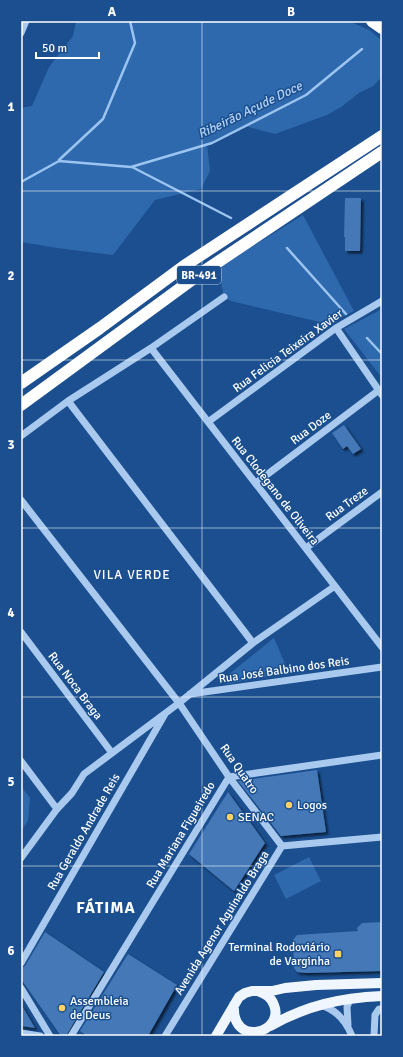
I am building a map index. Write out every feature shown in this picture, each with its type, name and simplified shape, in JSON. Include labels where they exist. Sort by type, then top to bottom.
[{"type":"highway","points":[[372,21],[382,23]]},
{"type":"highway","points":[[372,21],[382,28]]},
{"type":"highway","name":"BR-491","points":[[21,383],[100,328],[184,266],[382,136]]},
{"type":"highway","name":"BR-491","points":[[21,405],[197,276],[382,152]]},
{"type":"main road","points":[[216,1036],[239,997],[245,993],[316,985],[382,983]]},
{"type":"main road","points":[[256,991],[265,994],[272,1000],[275,1008],[275,1018],[264,1031]]},
{"type":"main road","points":[[234,1005],[234,1015],[237,1024],[244,1030],[254,1033],[264,1031],[288,1016],[318,1005],[350,999],[382,996]]},
{"type":"street","points":[[21,33],[26,21]]},
{"type":"street","points":[[21,436],[68,401],[151,348],[224,297]]},
{"type":"street","name":"Rua Felicia Teixeira Xavier","points":[[208,422],[336,328],[382,301]]},
{"type":"street","points":[[336,328],[381,393]]},
{"type":"street","name":"Rua Clodegano de Oliveira","points":[[151,348],[382,647]]},
{"type":"street","name":"Rua Doze","points":[[256,484],[381,393]]},
{"type":"street","points":[[68,401],[252,643]]},
{"type":"street","name":"Rua Treze","points":[[306,548],[382,492]]},
{"type":"street","name":"Rua Quatro","points":[[21,500],[179,703],[229,776],[282,846]]},
{"type":"street","points":[[21,858],[57,809],[72,793],[84,774],[179,703],[252,643],[335,586]]},
{"type":"street","name":"Rua Noca Braga","points":[[21,632],[112,752]]},
{"type":"street","name":"Rua José Balbino dos Reis","points":[[190,694],[382,667]]},
{"type":"street","name":"Rua Geraldo Andrade Reis","points":[[21,963],[167,711]]},
{"type":"street","name":"Rua Mariana Figueiredo","points":[[71,1036],[229,776],[382,754]]},
{"type":"street","points":[[21,761],[57,809]]},
{"type":"street","name":"Avenida Agenor Aguinaldo Braga","points":[[165,1036],[282,846],[382,837]]},
{"type":"street","points":[[21,988],[50,1036]]},
{"type":"street","points":[[348,1028],[347,1007],[350,999]]},
{"type":"street","points":[[318,1005],[327,1007],[336,1014],[348,1028],[352,1036]]},
{"type":"street","points":[[374,1036],[375,1015],[379,1009],[382,1009]]},
{"type":"street","points":[[21,1034],[40,1036]]},
{"type":"shaded area","points":[[76,21],[349,21],[371,31],[382,41],[382,77],[373,86],[359,93],[341,107],[327,115],[275,134],[245,126],[207,144],[210,171],[201,189],[155,200],[113,255],[21,242],[21,108],[32,106],[49,67],[73,36]]},
{"type":"shaded area","points":[[303,215],[354,311],[328,324],[231,301],[224,297],[218,268]]},
{"type":"shaded area","points":[[380,310],[382,312],[382,378],[344,329]]},
{"type":"shaded area","points":[[274,638],[289,673],[227,684],[224,678]]},
{"type":"shaded area","points":[[21,786],[30,798],[28,821],[21,831]]},
{"type":"shaded area","points":[[309,857],[321,881],[286,899],[274,875]]},
{"type":"building","points":[[345,198],[361,198],[360,251],[345,251]]},
{"type":"building","points":[[344,425],[361,449],[353,454],[347,446],[343,449],[332,433]]},
{"type":"building","name":"Logos","points":[[317,770],[326,832],[281,836],[238,781]]},
{"type":"building","name":"SENAC","points":[[228,792],[265,843],[234,891],[189,854]]},
{"type":"building","name":"Terminal Rodoviário de Varginha","points":[[382,922],[382,971],[306,973],[297,972],[294,968],[293,940],[297,935],[358,931],[357,928],[362,923]]},
{"type":"building","name":"Assembleia de Deus","points":[[45,932],[104,972],[66,1036],[61,1036],[21,979],[21,968],[25,966]]},
{"type":"building","points":[[128,954],[177,985],[148,1036],[87,1036],[80,1031]]},
{"type":"building","points":[[21,1004],[35,1028],[21,1026]]},
{"type":"waterway","points":[[59,160],[103,119],[135,43],[130,21]]},
{"type":"waterway","name":"Ribeirão Açude Doce","points":[[21,182],[59,161],[131,167],[212,143],[306,95],[362,49]]},
{"type":"waterway","points":[[132,167],[231,218]]},
{"type":"waterway","points":[[287,248],[346,314]]},
{"type":"waterway","points":[[367,338],[382,354]]},
{"type":"place","name":"Logos","points":[[289,805]]},
{"type":"place","name":"SENAC","points":[[230,817]]},
{"type":"place","name":"Terminal Rodoviário de Varginha","points":[[338,954]]},
{"type":"place","name":"Assembleia de Deus","points":[[62,1008]]},
{"type":"district","name":"VILA VERDE","points":[[132,575]]},
{"type":"district","name":"FÁTIMA","points":[[106,908]]}]
